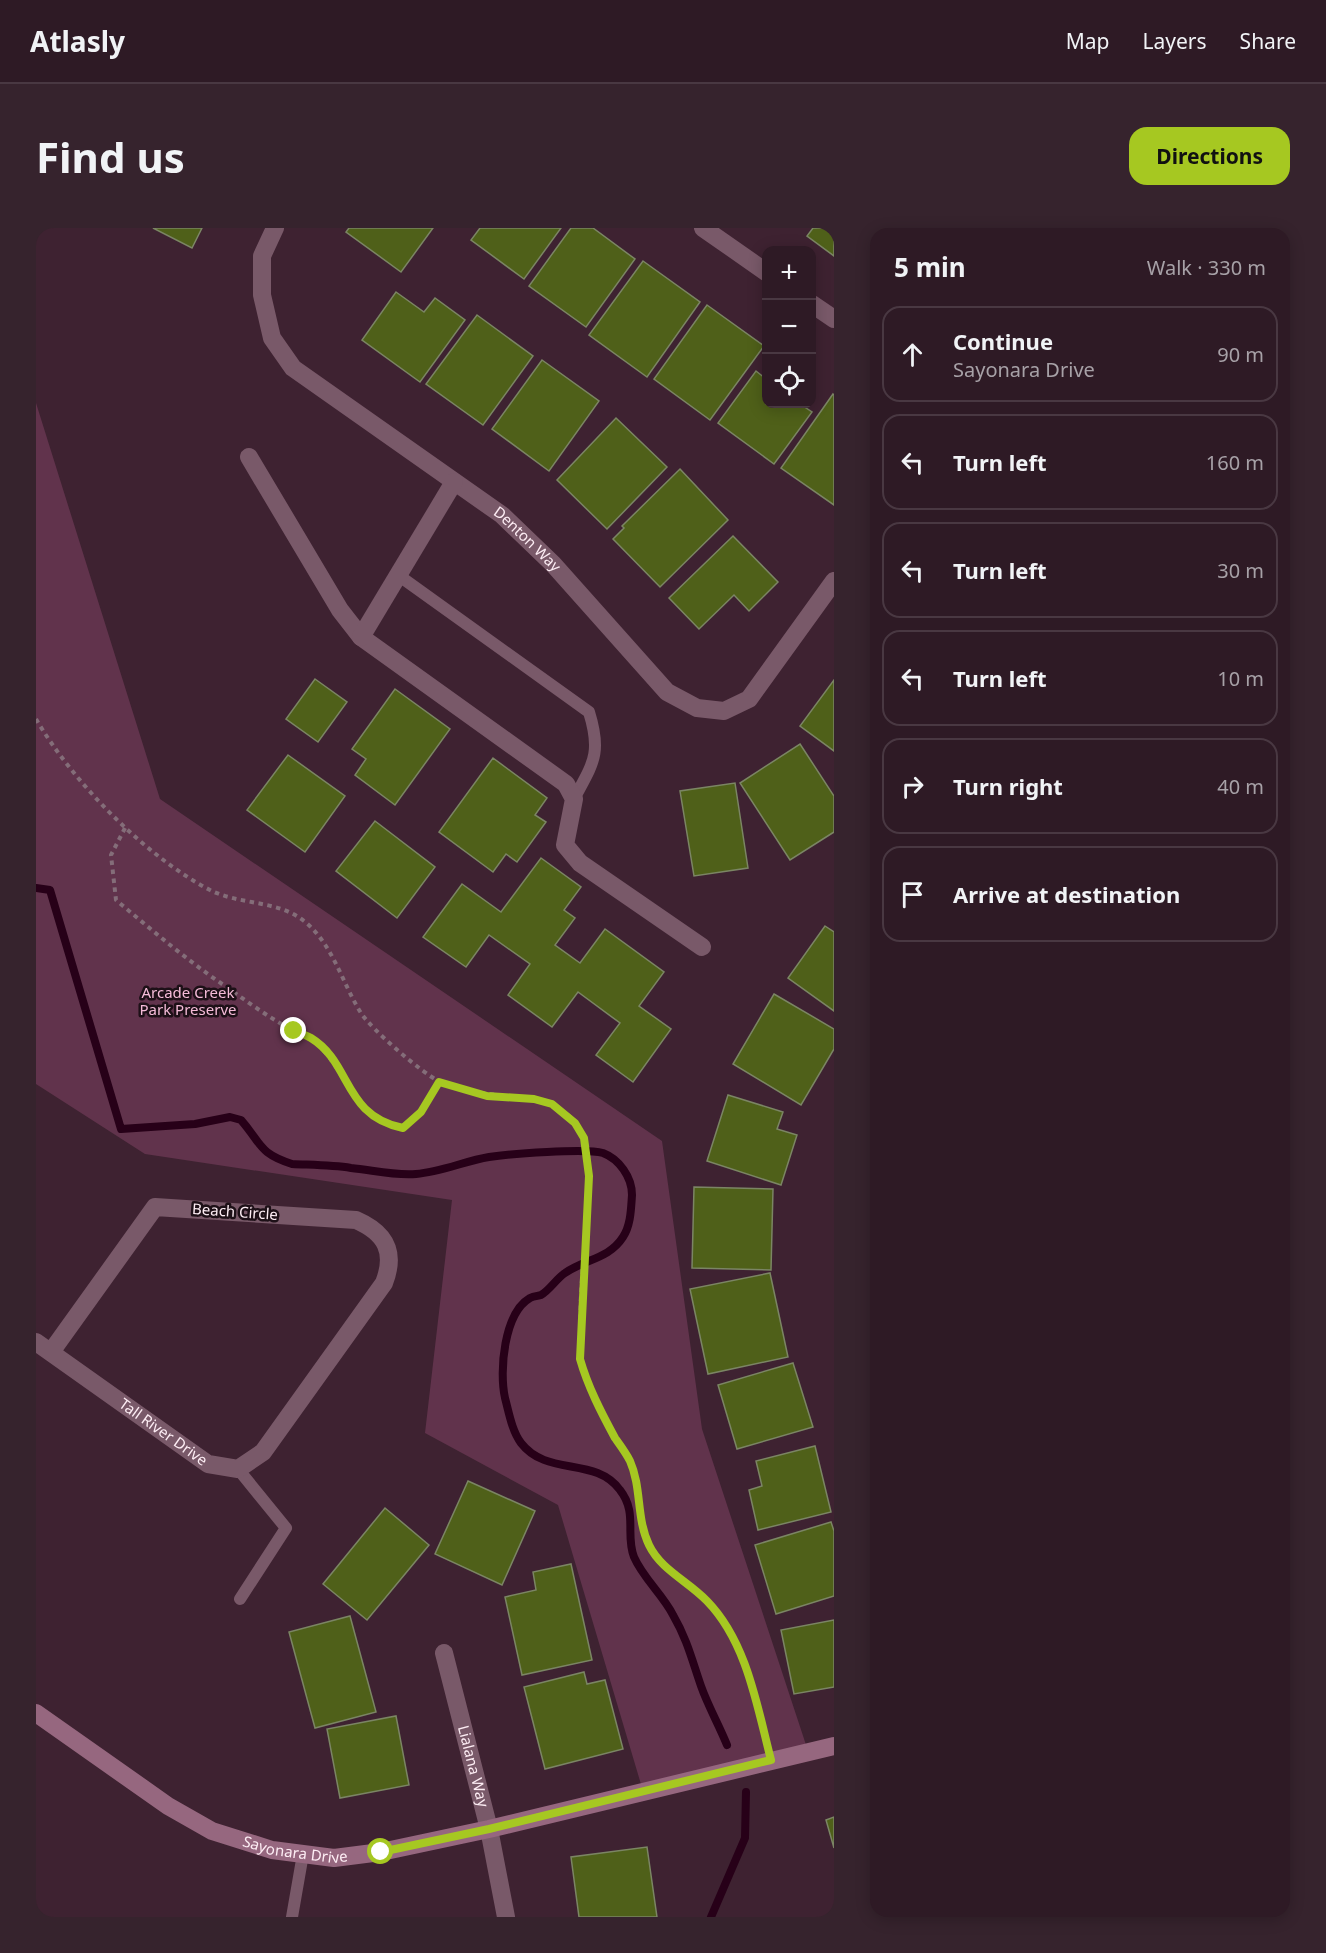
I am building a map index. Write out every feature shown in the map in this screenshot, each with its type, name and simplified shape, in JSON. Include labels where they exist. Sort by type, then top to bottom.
[{"type":"street","name":"Denton Way","points":[[275,228],[262,256],[262,294],[272,338],[293,368],[502,514],[553,564],[666,692],[697,708],[724,711],[749,699],[834,581]]},
{"type":"street","points":[[703,228],[762,269]]},
{"type":"street","points":[[816,307],[834,319]]},
{"type":"street","points":[[249,457],[340,610],[361,637],[566,784],[574,799],[565,845],[580,863],[702,947]]},
{"type":"street","points":[[361,637],[454,482]]},
{"type":"street","name":"Beach Circle","points":[[44,1347],[155,1207],[356,1220],[371,1227],[383,1239],[388,1250],[390,1268],[384,1284],[263,1452],[238,1469]]},
{"type":"street","name":"Tall River Drive","points":[[44,1347],[208,1464],[238,1469]]},
{"type":"street","name":"Lialana Way","points":[[444,1653],[489,1829],[506,1917]]},
{"type":"street","name":"Sayonara Drive","points":[[36,1713],[168,1806],[212,1831],[272,1850],[334,1858],[489,1829],[834,1746]]},
{"type":"lane","points":[[398,575],[589,712],[596,735],[595,759],[574,799]]},
{"type":"lane","points":[[238,1469],[286,1528],[240,1599]]},
{"type":"lane","points":[[292,1917],[303,1854]]},
{"type":"path","points":[[36,720],[54,750],[144,846],[211,891],[271,906],[304,920],[324,944],[363,1015],[396,1048],[439,1082],[487,1096],[534,1099],[552,1104],[575,1123],[584,1138],[589,1176],[582,1279],[580,1359],[588,1386],[630,1460],[637,1485],[639,1519],[649,1545],[661,1563],[708,1601],[730,1632],[747,1669],[771,1760]]},
{"type":"path","points":[[125,828],[111,855],[117,900],[170,945],[227,988],[294,1031],[313,1039],[329,1057],[353,1095],[369,1115],[387,1125],[403,1128],[421,1112],[439,1082]]},
{"type":"green space","name":"Arcade Creek Park Preserve","points":[[36,403],[160,799],[662,1141],[702,1429],[808,1751],[643,1791],[558,1505],[425,1433],[452,1200],[145,1154],[36,1084]]},
{"type":"building","points":[[153,228],[202,228],[192,248]]},
{"type":"building","points":[[349,228],[433,228],[401,272],[346,232]]},
{"type":"building","points":[[480,228],[561,228],[524,279],[471,240]]},
{"type":"building","points":[[571,228],[593,228],[635,259],[586,327],[529,286]]},
{"type":"building","points":[[813,228],[834,228],[834,256],[807,236]]},
{"type":"building","points":[[643,261],[700,302],[647,377],[589,335]]},
{"type":"building","points":[[396,292],[424,312],[435,298],[465,320],[420,382],[362,340]]},
{"type":"building","points":[[707,305],[762,345],[762,349],[710,420],[654,379]]},
{"type":"building","points":[[477,315],[533,356],[483,425],[426,384]]},
{"type":"building","points":[[542,360],[599,401],[549,471],[492,429]]},
{"type":"building","points":[[756,371],[762,376],[762,408],[806,408],[812,412],[774,464],[718,423]]},
{"type":"building","points":[[834,395],[834,505],[781,468]]},
{"type":"building","points":[[616,418],[667,467],[607,529],[557,480]]},
{"type":"building","points":[[680,469],[728,520],[660,587],[613,539],[624,528],[622,526]]},
{"type":"building","points":[[733,536],[778,582],[749,611],[734,595],[699,629],[669,598]]},
{"type":"building","points":[[315,679],[347,702],[318,742],[286,719]]},
{"type":"building","points":[[834,680],[834,751],[800,726]]},
{"type":"building","points":[[395,689],[450,729],[395,805],[355,775],[366,759],[352,749]]},
{"type":"building","points":[[800,744],[834,796],[834,832],[790,860],[740,783]]},
{"type":"building","points":[[288,755],[345,796],[305,852],[247,810]]},
{"type":"building","points":[[493,758],[547,798],[535,815],[546,822],[517,862],[506,854],[493,872],[439,832]]},
{"type":"building","points":[[735,783],[748,868],[694,876],[680,791]]},
{"type":"building","points":[[375,821],[435,867],[397,918],[336,871]]},
{"type":"building","points":[[541,858],[581,887],[564,910],[575,918],[555,945],[580,963],[605,929],[664,972],[639,1006],[671,1029],[633,1082],[596,1055],[620,1023],[578,992],[552,1027],[508,995],[530,964],[489,935],[466,967],[423,937],[462,884],[501,912]]},
{"type":"building","points":[[825,926],[834,932],[834,1011],[788,978]]},
{"type":"building","points":[[774,994],[834,1029],[834,1049],[801,1105],[733,1064]]},
{"type":"building","points":[[728,1095],[783,1112],[777,1129],[797,1135],[781,1185],[707,1161]]},
{"type":"building","points":[[694,1187],[773,1189],[771,1270],[692,1268]]},
{"type":"building","points":[[770,1273],[788,1357],[708,1374],[690,1289]]},
{"type":"building","points":[[793,1363],[813,1427],[737,1449],[718,1385]]},
{"type":"building","points":[[815,1446],[831,1512],[758,1530],[749,1490],[762,1486],[756,1461]]},
{"type":"building","points":[[468,1481],[535,1511],[502,1585],[435,1554]]},
{"type":"building","points":[[385,1508],[429,1545],[367,1620],[323,1584]]},
{"type":"building","points":[[831,1522],[834,1531],[834,1596],[776,1614],[755,1545]]},
{"type":"building","points":[[571,1564],[592,1660],[522,1675],[505,1597],[536,1590],[533,1572]]},
{"type":"building","points":[[350,1616],[376,1712],[315,1728],[289,1632]]},
{"type":"building","points":[[834,1620],[834,1687],[794,1694],[781,1630]]},
{"type":"building","points":[[584,1672],[587,1684],[605,1680],[623,1749],[545,1769],[524,1687]]},
{"type":"building","points":[[396,1716],[409,1785],[340,1798],[327,1729]]},
{"type":"building","points":[[834,1817],[834,1848],[826,1820]]},
{"type":"building","points":[[647,1847],[657,1917],[579,1917],[571,1857]]},
{"type":"waterway","points":[[36,888],[50,890],[121,1129],[195,1124],[230,1117],[241,1120],[266,1152],[292,1164],[337,1166],[400,1174],[425,1173],[489,1157],[565,1151],[603,1153],[624,1170],[630,1182],[632,1195],[626,1232],[611,1250],[573,1268],[544,1293],[530,1298],[521,1305],[514,1316],[505,1344],[503,1387],[515,1433],[521,1443],[532,1453],[557,1464],[598,1473],[620,1490],[629,1507],[634,1557],[678,1624],[704,1693],[727,1745]]},
{"type":"waterway","points":[[711,1917],[745,1838],[746,1792]]},
{"type":"route","points":[[294,1031],[313,1039],[329,1057],[353,1095],[369,1115],[387,1125],[403,1128],[421,1112],[439,1082],[487,1096],[534,1099],[552,1104],[575,1123],[584,1138],[589,1176],[582,1279],[580,1359],[588,1386],[630,1460],[637,1485],[639,1519],[649,1545],[661,1563],[708,1601],[730,1632],[747,1669],[771,1760],[489,1829],[381,1852]]}]
